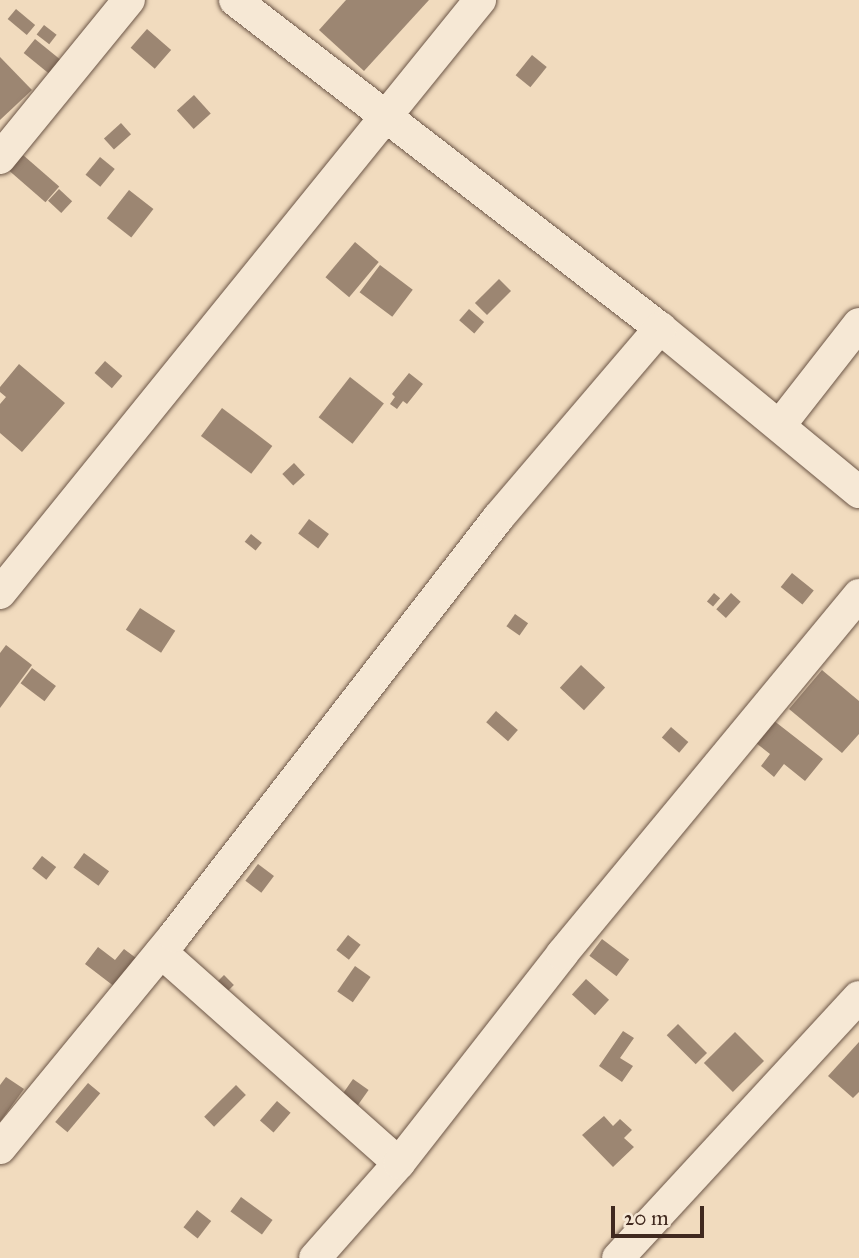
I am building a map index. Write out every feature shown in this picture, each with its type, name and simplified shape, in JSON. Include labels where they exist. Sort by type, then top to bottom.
[{"type":"street","points":[[0,158],[129,0]]},
{"type":"street","points":[[235,0],[660,328],[859,492]]},
{"type":"street","points":[[0,593],[480,0]]},
{"type":"street","points":[[780,425],[859,324]]},
{"type":"street","points":[[0,1148],[161,952],[498,518],[660,328]]},
{"type":"street","points":[[315,1258],[399,1163],[562,954],[859,595]]},
{"type":"street","points":[[161,952],[399,1163]]},
{"type":"street","points":[[618,1258],[859,997]]},
{"type":"building","points":[[346,0],[429,0],[364,71],[319,30]]},
{"type":"building","points":[[16,9],[35,25],[27,35],[8,19]]},
{"type":"building","points":[[44,25],[57,35],[49,44],[37,34]]},
{"type":"building","points":[[147,29],[171,50],[155,69],[131,48]]},
{"type":"building","points":[[35,39],[65,63],[53,77],[24,53]]},
{"type":"building","points":[[532,55],[547,67],[530,87],[516,75]]},
{"type":"building","points":[[0,57],[32,90],[0,120]]},
{"type":"building","points":[[194,95],[211,114],[194,129],[177,110]]},
{"type":"building","points":[[121,123],[131,134],[114,150],[104,138]]},
{"type":"building","points":[[23,155],[59,186],[45,202],[9,171]]},
{"type":"building","points":[[100,157],[115,169],[100,187],[86,175]]},
{"type":"building","points":[[59,189],[72,201],[61,213],[48,201]]},
{"type":"building","points":[[129,190],[153,209],[131,237],[107,218]]},
{"type":"building","points":[[355,242],[379,262],[349,297],[325,277]]},
{"type":"building","points":[[380,265],[413,290],[392,317],[360,292]]},
{"type":"building","points":[[499,279],[511,291],[487,315],[475,303]]},
{"type":"building","points":[[469,309],[484,322],[474,333],[459,320]]},
{"type":"building","points":[[105,361],[122,376],[112,388],[95,373]]},
{"type":"building","points":[[19,364],[65,403],[22,452],[0,433],[0,404],[6,397],[0,392],[0,387]]},
{"type":"building","points":[[409,373],[423,384],[407,404],[403,401],[397,409],[390,404],[395,397],[392,394]]},
{"type":"building","points":[[350,377],[384,403],[352,444],[319,417]]},
{"type":"building","points":[[222,408],[272,446],[251,474],[201,436]]},
{"type":"building","points":[[294,463],[305,475],[293,486],[282,474]]},
{"type":"building","points":[[309,519],[329,534],[318,548],[298,533]]},
{"type":"building","points":[[251,534],[262,543],[256,551],[245,542]]},
{"type":"building","points":[[792,573],[814,591],[802,605],[781,587]]},
{"type":"building","points":[[714,593],[720,598],[713,607],[707,601]]},
{"type":"building","points":[[731,593],[741,602],[726,618],[716,609]]},
{"type":"building","points":[[140,608],[175,631],[161,653],[126,630]]},
{"type":"building","points":[[515,614],[528,623],[520,635],[506,626]]},
{"type":"building","points":[[6,645],[32,665],[0,708],[0,653]]},
{"type":"building","points":[[581,665],[605,688],[584,710],[560,688]]},
{"type":"building","points":[[32,668],[56,686],[45,701],[21,683]]},
{"type":"building","points":[[822,670],[859,701],[859,734],[842,753],[789,709]]},
{"type":"building","points":[[496,711],[518,730],[508,741],[486,722]]},
{"type":"building","points":[[773,720],[823,759],[805,781],[784,764],[774,777],[761,766],[770,754],[756,743]]},
{"type":"building","points":[[671,727],[688,742],[679,753],[662,738]]},
{"type":"building","points":[[84,853],[109,871],[98,886],[73,868]]},
{"type":"building","points":[[42,856],[56,867],[46,880],[32,869]]},
{"type":"building","points":[[258,864],[274,876],[261,893],[245,881]]},
{"type":"building","points":[[348,935],[361,945],[349,960],[336,950]]},
{"type":"building","points":[[602,939],[629,959],[617,976],[589,956]]},
{"type":"building","points":[[98,947],[115,960],[124,949],[136,958],[115,987],[85,964]]},
{"type":"building","points":[[355,966],[371,977],[353,1002],[337,991]]},
{"type":"building","points":[[224,975],[234,985],[224,995],[214,985]]},
{"type":"building","points":[[586,979],[609,1000],[595,1015],[572,995]]},
{"type":"building","points":[[678,1024],[707,1053],[696,1064],[667,1035]]},
{"type":"building","points":[[623,1031],[634,1038],[620,1058],[633,1066],[622,1082],[599,1066]]},
{"type":"building","points":[[735,1032],[764,1061],[733,1092],[704,1063]]},
{"type":"building","points":[[859,1042],[859,1092],[853,1098],[828,1076]]},
{"type":"building","points":[[6,1077],[24,1089],[0,1122],[0,1085]]},
{"type":"building","points":[[353,1079],[369,1090],[355,1110],[339,1099]]},
{"type":"building","points":[[88,1083],[100,1093],[67,1132],[55,1122]]},
{"type":"building","points":[[236,1085],[246,1095],[214,1127],[204,1117]]},
{"type":"building","points":[[277,1101],[291,1113],[274,1132],[260,1121]]},
{"type":"building","points":[[604,1116],[613,1126],[620,1119],[632,1130],[624,1138],[634,1147],[613,1167],[582,1135]]},
{"type":"building","points":[[241,1197],[273,1220],[262,1234],[230,1212]]},
{"type":"building","points":[[197,1210],[211,1221],[198,1238],[183,1227]]}]
